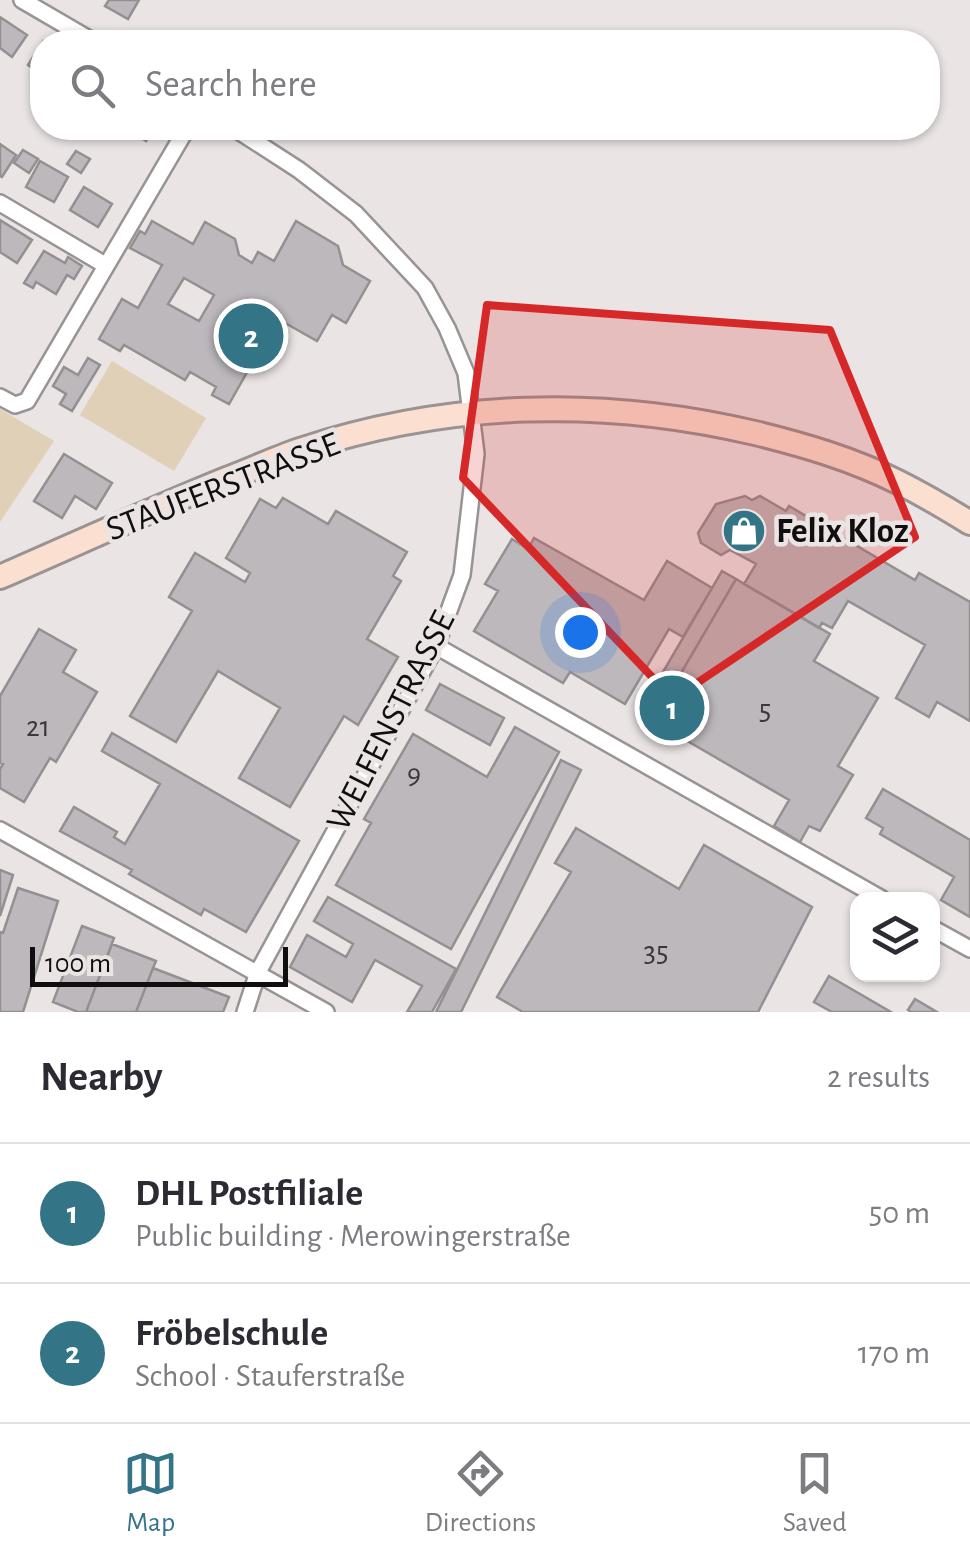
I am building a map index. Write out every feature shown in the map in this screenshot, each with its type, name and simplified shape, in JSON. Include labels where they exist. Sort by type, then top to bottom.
[{"type":"main road","name":"STAUFERSTRASSE","points":[[0,577],[176,499],[300,450],[418,420],[472,412],[568,408],[709,422],[804,445],[850,462],[897,481],[970,523]]},
{"type":"street","points":[[22,0],[73,30]]},
{"type":"street","points":[[7,401],[27,401],[181,140]]},
{"type":"street","name":"WELFENSTRASSE","points":[[245,1012],[258,972],[436,646],[462,575],[476,454],[466,373],[425,288],[356,214],[253,140]]},
{"type":"street","points":[[0,203],[105,266]]},
{"type":"street","points":[[436,646],[868,892]]},
{"type":"street","points":[[0,830],[326,1012]]},
{"type":"street","points":[[940,932],[970,949]]},
{"type":"highlighted area","points":[[487,305],[830,330],[915,537],[673,699],[463,478]]},
{"type":"shaded area","points":[[112,361],[206,418],[174,471],[80,415]]},
{"type":"shaded area","points":[[0,409],[54,441],[0,522]]},
{"type":"building","points":[[109,0],[139,0],[128,19],[105,6]]},
{"type":"building","points":[[0,17],[27,35],[12,57],[0,48]]},
{"type":"building","points":[[0,144],[16,155],[2,177],[0,176]]},
{"type":"building","points":[[23,150],[38,159],[29,173],[14,163]]},
{"type":"building","points":[[76,151],[90,159],[81,173],[67,164]]},
{"type":"building","points":[[40,161],[68,177],[54,202],[26,187]]},
{"type":"building","points":[[84,187],[112,204],[98,227],[70,210]]},
{"type":"building","points":[[0,220],[32,240],[17,263],[0,252]]},
{"type":"building","points":[[152,221],[193,244],[205,222],[235,239],[239,255],[252,263],[258,252],[274,261],[296,221],[338,246],[343,265],[370,281],[346,323],[332,315],[317,341],[262,310],[235,358],[250,367],[229,404],[212,395],[216,387],[190,372],[185,380],[124,345],[120,351],[99,339],[122,299],[138,308],[162,265],[130,248],[140,231],[145,234]],"holes":[[[184,278],[214,295],[199,321],[168,304]]]},
{"type":"building","points":[[44,251],[65,263],[68,257],[82,266],[74,279],[67,275],[56,294],[36,282],[33,288],[24,283]]},
{"type":"building","points":[[88,358],[100,365],[72,411],[60,404],[66,394],[53,386],[64,367],[78,375]]},
{"type":"building","points":[[64,454],[112,483],[96,509],[75,496],[62,518],[34,501]]},
{"type":"building","points":[[745,496],[752,500],[760,496],[786,511],[789,506],[915,580],[919,573],[970,602],[970,721],[937,702],[929,717],[896,698],[925,645],[848,601],[832,628],[822,623],[819,628],[744,584],[756,564],[730,550],[721,555],[701,543],[698,533],[716,504]]},
{"type":"building","points":[[283,498],[328,524],[336,511],[407,552],[393,576],[401,581],[367,639],[398,657],[358,725],[344,716],[290,807],[239,778],[280,708],[218,671],[176,742],[130,716],[192,611],[169,597],[195,553],[245,582],[250,573],[226,558],[260,499],[276,508]]},
{"type":"building","points":[[534,538],[644,600],[667,561],[712,588],[683,637],[669,629],[625,704],[570,672],[563,683],[474,631],[498,591],[485,584],[512,539],[528,549]]},
{"type":"building","points":[[722,571],[736,579],[653,721],[639,713]]},
{"type":"building","points":[[736,579],[830,634],[814,661],[878,698],[838,766],[853,775],[820,831],[809,826],[800,842],[774,826],[789,800],[653,721]]},
{"type":"building","points":[[39,629],[76,650],[63,672],[97,692],[56,762],[50,758],[24,802],[0,788],[0,696]]},
{"type":"building","points":[[440,684],[504,718],[490,745],[426,710]]},
{"type":"building","points":[[515,727],[559,752],[451,949],[336,885],[371,823],[364,819],[413,734],[487,777]]},
{"type":"building","points":[[112,733],[299,841],[246,932],[204,909],[201,915],[129,874],[132,870],[60,831],[74,807],[117,832],[114,837],[125,844],[160,784],[102,751]]},
{"type":"building","points":[[561,760],[581,770],[461,1012],[436,1012]]},
{"type":"building","points":[[883,789],[970,840],[970,917],[941,900],[954,877],[880,834],[883,828],[866,818]]},
{"type":"building","points":[[576,828],[679,889],[704,845],[812,907],[758,1012],[523,1012],[497,997],[571,872],[555,863]]},
{"type":"building","points":[[0,870],[13,875],[0,916]]},
{"type":"building","points":[[18,888],[58,901],[23,1012],[0,1012],[0,932],[3,933]]},
{"type":"building","points":[[328,897],[456,969],[432,1012],[407,1012],[422,986],[375,960],[352,1002],[290,967],[307,935],[346,957],[353,944],[314,921]]},
{"type":"building","points":[[82,926],[114,938],[86,1012],[78,1012],[53,1002]]},
{"type":"building","points":[[112,944],[156,961],[136,1012],[86,1012]]},
{"type":"building","points":[[153,968],[229,997],[223,1012],[136,1012]]},
{"type":"building","points":[[829,976],[891,1012],[832,1012],[814,1002]]},
{"type":"building","points":[[915,999],[937,1012],[911,1012],[908,1010]]},
{"type":"place","name":"Fröbelschule","points":[[251,336]]},
{"type":"place","name":"Felix Kloz","points":[[744,531]]},
{"type":"place","name":"DHL Postfiliale","points":[[672,708]]}]
